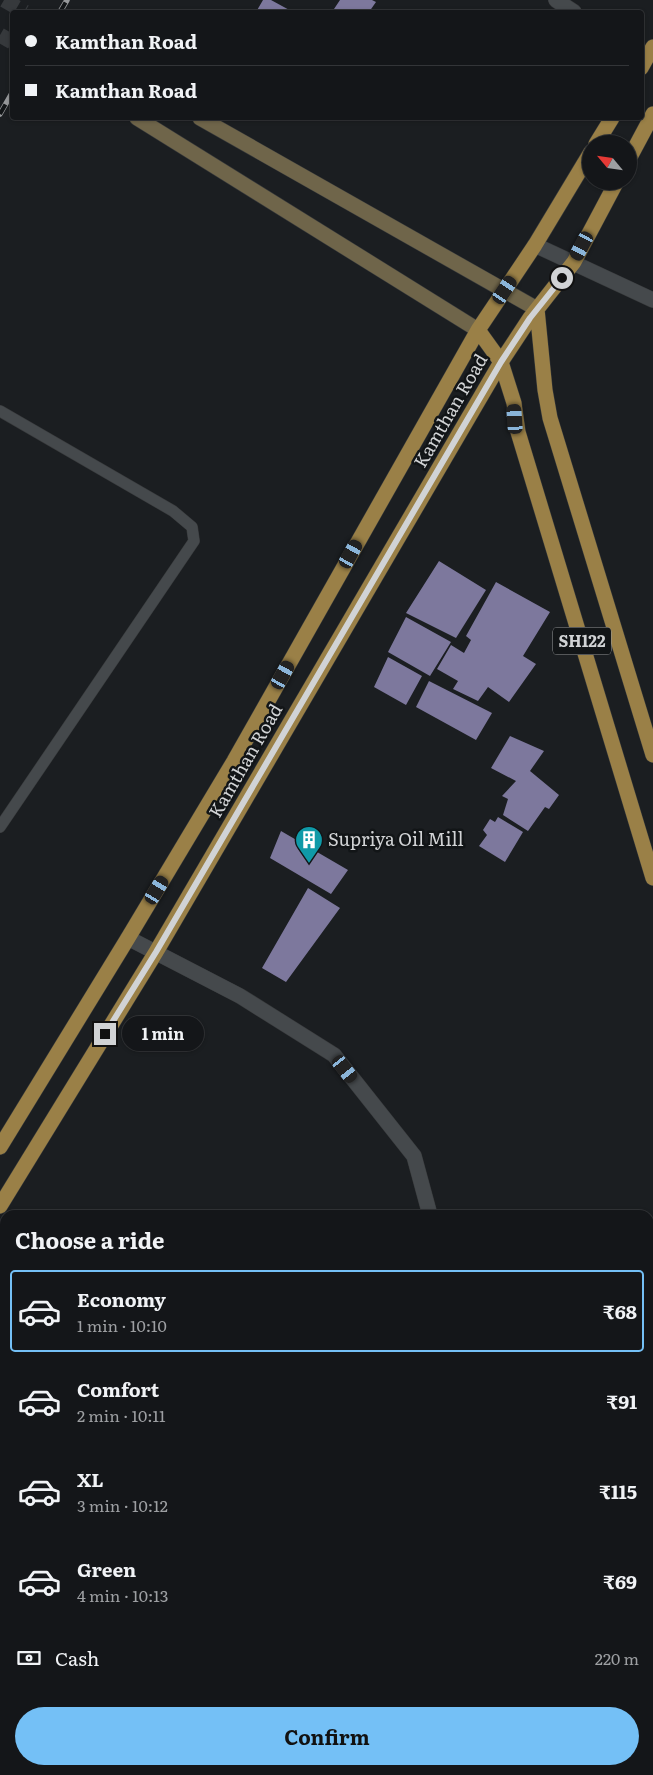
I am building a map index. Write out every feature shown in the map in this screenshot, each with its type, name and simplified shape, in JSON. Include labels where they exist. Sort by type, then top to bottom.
[{"type":"main road","points":[[644,60],[653,47]]},
{"type":"main road","points":[[638,142],[653,114]]},
{"type":"main road","points":[[602,135],[611,120]]},
{"type":"main road","name":"Kamthan Road","points":[[0,1146],[234,761],[478,330],[535,245],[582,167]]},
{"type":"main road","name":"Kamthan Road","points":[[0,1206],[156,952],[501,362],[537,309],[574,262],[612,190]]},
{"type":"main road","points":[[537,309],[545,390],[550,418],[653,755]]},
{"type":"main road","name":"SH122","points":[[478,330],[501,362],[514,403],[518,432],[653,878]]},
{"type":"street","points":[[556,0],[571,10]]},
{"type":"street","points":[[141,120],[478,330]]},
{"type":"street","points":[[204,120],[537,309]]},
{"type":"street","points":[[535,245],[653,300]]},
{"type":"street","points":[[128,938],[240,996],[334,1055],[414,1156],[429,1210]]},
{"type":"lane","points":[[0,411],[173,511],[192,527],[194,541],[0,827]]},
{"type":"building","points":[[263,0],[271,0],[289,10],[257,10]]},
{"type":"building","points":[[340,0],[372,0],[376,2],[370,10],[333,10]]},
{"type":"building","points":[[439,561],[486,590],[456,638],[406,613]]},
{"type":"building","points":[[496,582],[550,612],[523,656],[536,664],[509,702],[488,687],[478,701],[453,689],[458,681],[437,669],[451,645],[464,653],[471,640],[466,636]]},
{"type":"building","points":[[406,617],[451,642],[430,676],[388,652]]},
{"type":"building","points":[[388,657],[422,676],[406,705],[374,687]]},
{"type":"building","points":[[429,681],[492,713],[476,740],[416,707]]},
{"type":"building","points":[[510,736],[544,751],[530,771],[559,795],[549,809],[545,807],[528,831],[503,815],[508,799],[502,796],[516,781],[491,768]]},
{"type":"building","points":[[498,817],[523,832],[505,862],[479,846],[487,835],[483,830],[490,819],[495,822]]},
{"type":"building","name":"Supriya Oil Mill","points":[[281,831],[348,870],[331,894],[270,858]]},
{"type":"building","points":[[308,888],[340,908],[286,982],[262,968]]},
{"type":"tunnel","points":[[4,0],[22,10]]},
{"type":"tunnel","points":[[0,35],[10,41]]},
{"type":"railway","points":[[61,10],[67,0]]},
{"type":"railway","points":[[0,114],[10,96]]},
{"type":"place","name":"Supriya Oil Mill","points":[[309,864]]},
{"type":"route","points":[[105,1034],[156,952],[501,362],[530,318],[562,278]]}]
